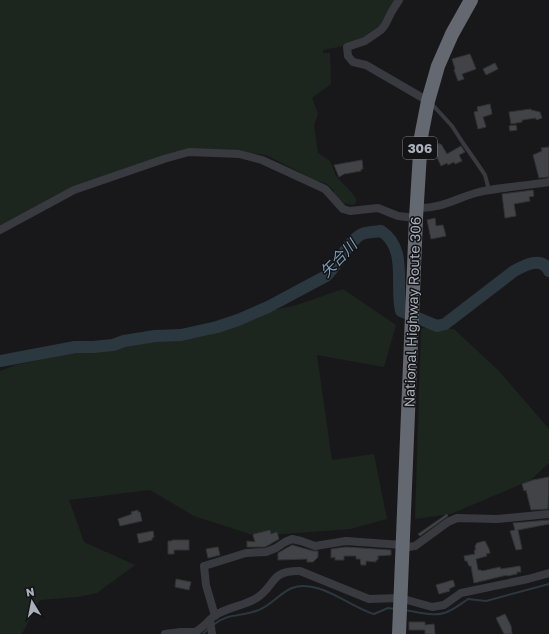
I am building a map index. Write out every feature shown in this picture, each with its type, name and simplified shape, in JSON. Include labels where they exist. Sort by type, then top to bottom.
[{"type":"highway","name":"National Highway Route 306","points":[[399,634],[416,213],[421,137],[433,82],[445,49],[471,0]]},
{"type":"street","points":[[399,0],[382,30],[365,40],[347,47],[348,56],[353,62],[366,65],[428,101]]},
{"type":"street","points":[[0,230],[74,190],[189,152],[239,154],[262,160],[325,190],[344,209],[350,211],[378,208],[398,216],[416,213],[478,193],[549,182]]},
{"type":"street","points":[[212,625],[204,566],[246,553],[266,552],[292,539],[315,546],[346,541],[402,547],[415,546],[448,522],[457,518],[496,519],[549,514]]},
{"type":"street","points":[[165,634],[195,632],[212,625],[254,599],[261,594],[279,575],[289,571],[300,571],[369,599],[400,605],[432,607],[444,605],[461,593],[528,579],[549,572]]},
{"type":"lane","points":[[428,101],[433,104],[452,126],[462,144],[485,175],[489,191]]},
{"type":"shaded area","points":[[0,0],[397,0],[375,34],[353,44],[323,50],[323,53],[330,53],[331,84],[312,98],[318,114],[314,125],[318,153],[330,161],[336,176],[352,193],[356,199],[356,203],[353,205],[344,203],[334,195],[334,191],[327,184],[313,179],[266,155],[195,149],[79,185],[0,228]]},
{"type":"shaded area","points":[[343,289],[396,325],[384,367],[317,355],[332,460],[374,454],[387,519],[351,529],[256,536],[194,516],[150,490],[69,500],[84,542],[135,565],[97,593],[78,597],[40,600],[22,634],[0,634],[0,371],[16,365],[297,305]]},
{"type":"shaded area","points":[[421,328],[454,329],[499,371],[549,429],[549,463],[531,480],[451,514],[415,519]]},
{"type":"building","points":[[470,54],[476,69],[462,74],[464,79],[458,81],[452,59]]},
{"type":"building","points":[[495,63],[498,69],[486,75],[483,69]]},
{"type":"building","points":[[490,104],[492,114],[483,117],[486,127],[478,129],[474,112],[478,111],[477,107]]},
{"type":"building","points":[[531,109],[540,112],[542,118],[536,120],[536,118],[522,120],[522,122],[511,124],[509,112]]},
{"type":"building","points":[[516,125],[517,130],[510,131],[509,126]]},
{"type":"building","points":[[439,143],[447,154],[461,146],[465,152],[459,155],[462,161],[455,164],[454,162],[448,165],[447,163],[441,166],[436,155],[433,157],[429,149]]},
{"type":"building","points":[[549,147],[549,177],[539,178],[533,155],[542,151],[541,148]]},
{"type":"building","points":[[362,160],[363,169],[361,169],[361,171],[344,174],[339,177],[334,165]]},
{"type":"building","points":[[533,190],[534,196],[529,197],[530,201],[514,204],[516,216],[505,218],[502,194]]},
{"type":"building","points":[[435,218],[436,226],[443,225],[446,236],[431,239],[427,220]]},
{"type":"building","points":[[549,477],[548,509],[531,510],[526,490],[524,491],[522,484]]},
{"type":"building","points":[[138,510],[142,521],[120,526],[118,519]]},
{"type":"building","points":[[447,514],[448,516],[420,536],[418,534]]},
{"type":"building","points":[[549,520],[549,524],[518,530],[522,549],[516,550],[510,531],[515,530],[513,523]]},
{"type":"building","points":[[270,530],[271,534],[277,532],[279,539],[265,547],[247,547],[247,541],[255,542],[254,534]]},
{"type":"building","points":[[153,531],[154,537],[152,540],[139,543],[137,534]]},
{"type":"building","points":[[189,540],[189,550],[174,550],[174,554],[168,554],[168,541]]},
{"type":"building","points":[[485,541],[490,553],[486,554],[487,556],[476,559],[478,570],[482,571],[500,567],[501,569],[520,566],[521,572],[474,583],[471,566],[469,566],[467,561],[465,561],[464,556],[475,554],[474,550],[476,550],[475,546],[477,543]]},
{"type":"building","points":[[292,545],[318,551],[318,557],[313,562],[307,562],[307,559],[278,560],[278,553]]},
{"type":"building","points":[[218,547],[220,555],[208,558],[206,549]]},
{"type":"building","points":[[346,547],[391,550],[391,555],[378,556],[378,560],[376,560],[376,562],[366,561],[366,565],[361,565],[360,559],[356,559],[356,556],[344,556],[344,560],[335,560],[335,557],[331,558],[331,549]]},
{"type":"building","points":[[176,579],[191,582],[189,590],[175,587]]},
{"type":"building","points":[[453,580],[455,586],[449,589],[450,591],[439,594],[436,585]]},
{"type":"building","points":[[505,614],[511,626],[512,634],[504,634],[496,618]]},
{"type":"building","points":[[409,622],[425,622],[425,625],[434,624],[435,634],[425,634],[425,630],[409,630]]},
{"type":"waterway","name":"矢合川","points":[[0,361],[75,347],[113,345],[124,341],[155,336],[181,335],[217,327],[238,320],[268,307],[326,276],[353,241],[362,234],[369,232],[381,231],[389,238],[395,247],[398,257],[401,311],[437,326],[445,324],[514,271],[528,264],[542,264],[546,266],[549,271]]},
{"type":"waterway","points":[[405,610],[427,614],[439,614],[452,610],[468,599],[486,601],[549,584]]},
{"type":"waterway","points":[[213,625],[218,621],[229,617],[250,613],[261,609],[292,588],[302,586],[323,590],[374,614],[388,608],[395,609]]},
{"type":"waterway","points":[[203,634],[208,629]]}]
